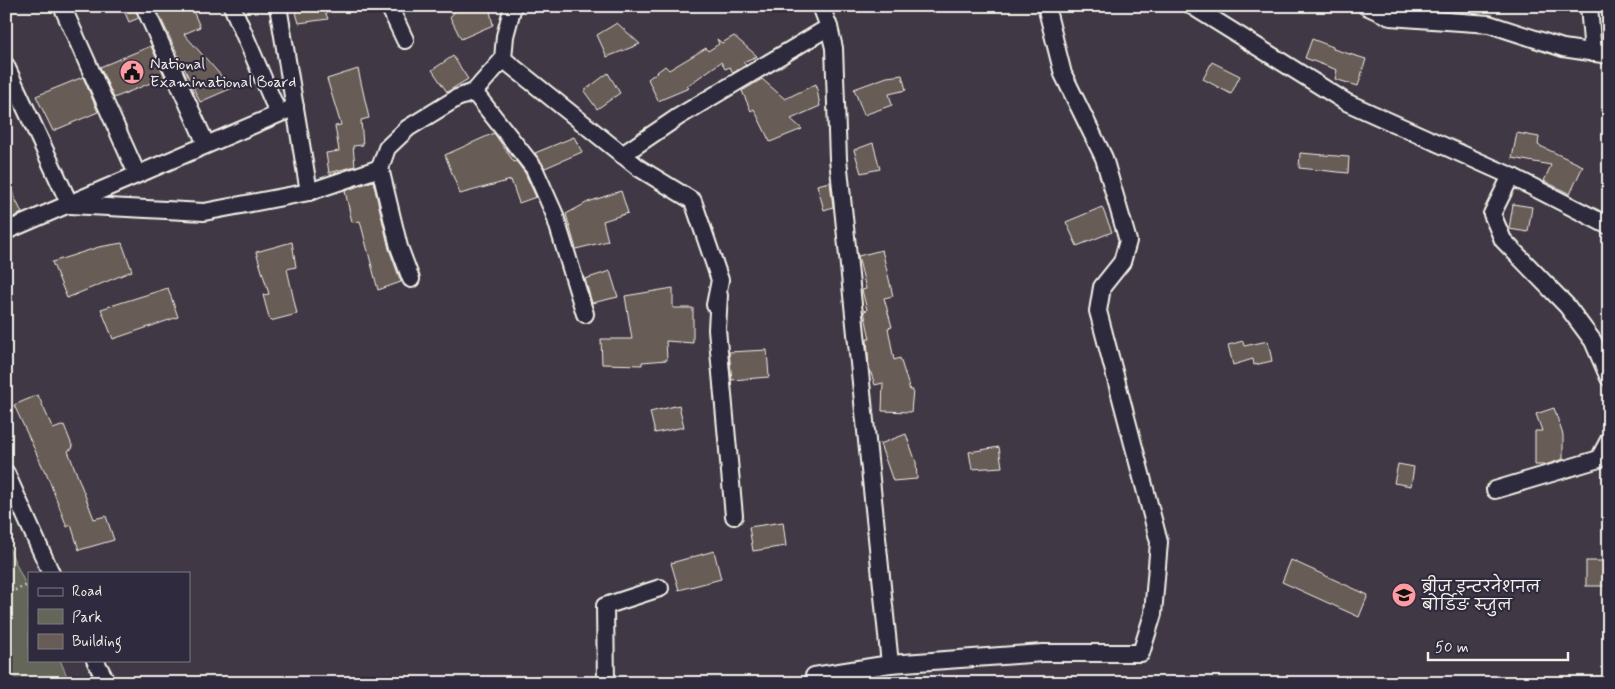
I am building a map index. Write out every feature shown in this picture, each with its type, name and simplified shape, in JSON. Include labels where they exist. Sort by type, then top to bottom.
[{"type":"street","points":[[62,6],[136,174]]},
{"type":"street","points":[[144,6],[206,144]]},
{"type":"street","points":[[232,6],[278,113]]},
{"type":"street","points":[[278,6],[309,192]]},
{"type":"street","points":[[389,6],[405,40]]},
{"type":"street","points":[[412,279],[399,246],[380,168],[387,148],[408,128],[457,98],[474,92],[503,59],[505,36],[513,6]]},
{"type":"street","points":[[821,6],[834,48],[838,159],[890,664]]},
{"type":"street","points":[[814,683],[814,676],[890,664],[1043,652],[1141,653],[1152,614],[1159,542],[1098,311],[1102,287],[1122,262],[1128,241],[1104,158],[1063,74],[1046,6]]},
{"type":"street","points":[[1192,6],[1346,102],[1511,176],[1609,226]]},
{"type":"street","points":[[1366,6],[1390,17],[1489,24],[1564,48],[1601,54],[1589,6]]},
{"type":"street","points":[[622,155],[678,118],[829,27]]},
{"type":"street","points":[[503,59],[622,155],[693,201],[720,280],[716,329],[734,516]]},
{"type":"street","points":[[6,66],[70,205]]},
{"type":"street","points":[[474,92],[534,168],[554,213],[585,314]]},
{"type":"street","points":[[6,231],[295,107]]},
{"type":"street","points":[[70,205],[204,212],[309,192],[380,168]]},
{"type":"street","points":[[1511,176],[1492,214],[1503,240],[1567,306],[1594,341],[1609,378]]},
{"type":"street","points":[[715,305],[720,280]]},
{"type":"street","points":[[1495,490],[1599,459],[1609,440]]},
{"type":"street","points":[[6,473],[51,572]]},
{"type":"street","points":[[606,683],[604,606],[660,588]]},
{"type":"street","points":[[96,662],[107,683]]},
{"type":"path","points":[[6,594],[28,584]]},
{"type":"green space","points":[[6,542],[28,590],[28,662],[61,662],[70,683],[6,683]]},
{"type":"building","points":[[122,6],[134,6],[139,18],[129,22]]},
{"type":"building","points":[[155,6],[191,6],[200,27],[184,34],[232,88],[200,102]]},
{"type":"building","points":[[294,6],[323,6],[328,19],[299,23]]},
{"type":"building","points":[[460,6],[489,6],[493,25],[461,39],[450,17]]},
{"type":"building","points":[[617,23],[640,44],[607,57],[597,35]]},
{"type":"building","points":[[734,36],[757,56],[743,62],[746,65],[733,73],[730,67],[725,69],[721,62],[687,86],[689,88],[658,101],[648,79],[665,66],[669,70],[706,48],[708,51],[719,44],[717,39],[722,43]]},
{"type":"building","points":[[1312,39],[1333,47],[1333,49],[1366,59],[1358,86],[1335,79],[1337,70],[1305,58]]},
{"type":"building","name":"National Examinational Board","points":[[151,46],[165,77],[114,98],[100,67]]},
{"type":"building","points":[[453,56],[468,79],[447,92],[432,70]]},
{"type":"building","points":[[1212,62],[1240,76],[1231,94],[1203,79]]},
{"type":"building","points":[[358,69],[369,118],[361,120],[363,145],[353,146],[355,166],[329,173],[326,153],[339,151],[335,126],[341,125],[327,79]]},
{"type":"building","points":[[608,73],[620,93],[597,109],[584,91]]},
{"type":"building","points":[[902,75],[906,90],[889,94],[892,105],[864,115],[854,89],[887,77]]},
{"type":"building","points":[[83,77],[98,112],[53,131],[36,96]]},
{"type":"building","points":[[762,79],[785,99],[816,84],[820,106],[791,119],[802,129],[770,142],[754,109],[751,111],[742,91]]},
{"type":"building","points":[[494,133],[514,162],[516,161],[525,173],[536,197],[519,203],[511,180],[460,194],[445,155]]},
{"type":"building","points":[[1517,133],[1539,137],[1538,145],[1583,166],[1570,194],[1544,181],[1551,165],[1512,158]]},
{"type":"building","points":[[574,137],[582,152],[545,168],[535,153]]},
{"type":"building","points":[[873,143],[880,169],[861,173],[854,150]]},
{"type":"building","points":[[1300,153],[1349,157],[1348,173],[1299,168]]},
{"type":"building","points":[[6,179],[22,213],[6,220]]},
{"type":"building","points":[[373,181],[389,249],[401,282],[378,290],[360,221],[352,222],[345,191]]},
{"type":"building","points":[[830,182],[833,207],[824,210],[817,185]]},
{"type":"building","points":[[621,191],[628,213],[603,221],[608,241],[576,249],[566,214],[588,202]]},
{"type":"building","points":[[1513,204],[1532,207],[1528,232],[1509,229]]},
{"type":"building","points":[[1102,207],[1112,232],[1077,246],[1066,222]]},
{"type":"building","points":[[292,242],[296,267],[287,269],[297,314],[270,321],[263,295],[269,294],[256,252]]},
{"type":"building","points":[[122,243],[132,271],[67,298],[52,262],[99,247]]},
{"type":"building","points":[[882,250],[893,296],[884,298],[892,327],[888,328],[894,360],[900,358],[910,390],[913,390],[911,412],[882,411],[883,383],[875,385],[869,367],[867,339],[870,339],[864,311],[867,310],[862,290],[866,289],[858,256]]},
{"type":"building","points":[[610,271],[618,297],[592,303],[585,279]]},
{"type":"building","points":[[168,288],[178,317],[113,339],[101,309]]},
{"type":"building","points":[[673,288],[673,308],[693,308],[693,343],[666,341],[667,360],[642,362],[642,365],[602,364],[601,339],[632,339],[625,296]]},
{"type":"building","points":[[1243,341],[1244,346],[1268,341],[1272,361],[1254,365],[1253,359],[1233,365],[1228,345]]},
{"type":"building","points":[[767,350],[769,377],[732,380],[729,352]]},
{"type":"building","points":[[38,395],[53,429],[64,425],[73,448],[68,451],[94,519],[106,516],[114,540],[79,550],[71,525],[67,527],[46,472],[14,405]]},
{"type":"building","points":[[679,405],[684,427],[655,433],[650,412]]},
{"type":"building","points":[[1554,408],[1563,435],[1563,459],[1545,465],[1535,465],[1535,431],[1542,431],[1536,414]]},
{"type":"building","points":[[906,434],[916,462],[917,479],[893,481],[880,444]]},
{"type":"building","points":[[999,447],[1002,467],[972,469],[969,452]]},
{"type":"building","points":[[1398,464],[1414,467],[1411,486],[1394,483]]},
{"type":"building","points":[[783,522],[786,546],[753,551],[749,527]]},
{"type":"building","points":[[714,551],[721,579],[679,590],[671,563]]},
{"type":"building","points":[[1291,560],[1368,595],[1359,617],[1282,582]]},
{"type":"building","points":[[1586,561],[1609,561],[1609,586],[1586,586]]},
{"type":"place","name":"National Examinational Board","points":[[132,72]]},
{"type":"place","name":"ब्रीज इन्टरनेशनल बोर्डिङ स्जुल","points":[[1404,595]]}]
